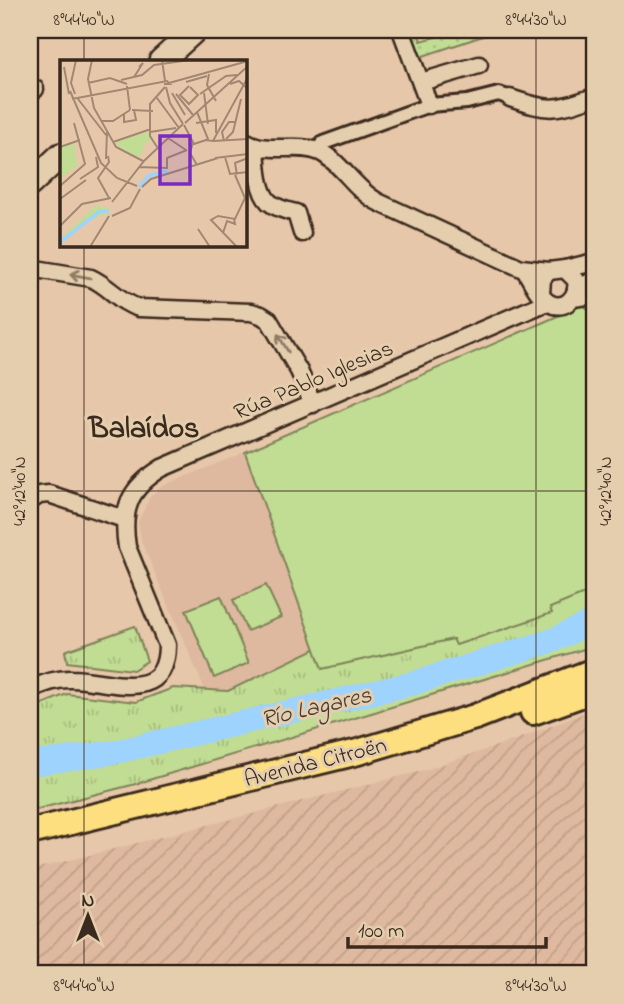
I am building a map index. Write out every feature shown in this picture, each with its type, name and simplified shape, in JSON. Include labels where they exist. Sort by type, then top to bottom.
[{"type":"main road","points":[[166,60],[195,30]]},
{"type":"main road","points":[[30,184],[60,156]]},
{"type":"main road","name":"Avenida Citroën","points":[[30,832],[358,752],[475,717],[594,671]]},
{"type":"main road","name":"Avenida Citroën","points":[[30,849],[436,746],[594,690]]},
{"type":"street","points":[[401,30],[429,105]]},
{"type":"street","points":[[421,82],[479,65]]},
{"type":"street","points":[[317,150],[323,143],[429,105],[467,102],[499,94],[533,106],[554,109],[594,97]]},
{"type":"street","points":[[302,233],[296,213],[275,206],[267,200],[251,143],[317,150],[326,155],[367,196],[525,270],[557,270],[594,262]]},
{"type":"street","points":[[30,268],[91,278],[131,306],[261,314],[269,320],[299,370],[313,404]]},
{"type":"street","points":[[525,270],[544,298],[553,304],[564,304],[594,280]]},
{"type":"street","points":[[557,270],[576,280],[575,294]]},
{"type":"street","points":[[544,298],[542,279],[557,270]]},
{"type":"street","points":[[575,294],[594,295]]},
{"type":"street","name":"Rúa Pablo Iglesias","points":[[124,519],[137,487],[149,475],[162,468],[313,404],[544,298]]},
{"type":"street","points":[[30,499],[49,494],[124,519],[127,547],[167,645],[167,657],[158,676],[140,686],[74,679],[55,681],[30,690]]},
{"type":"shaded area","points":[[245,452],[322,669],[237,692],[205,690],[141,541],[138,522],[150,497],[160,487]]},
{"type":"shaded area","points":[[594,709],[594,974],[30,974],[30,870],[425,770],[526,736]]},
{"type":"green space","points":[[408,30],[417,30],[421,41],[460,30],[501,30],[417,58]]},
{"type":"green space","points":[[583,305],[594,314],[594,590],[550,608],[552,613],[456,645],[453,639],[322,669],[245,452]]},
{"type":"green space","points":[[594,551],[594,646],[132,785],[30,811],[30,709],[67,694],[136,702],[173,688],[228,691],[331,641]]},
{"type":"green space","points":[[266,585],[281,617],[247,631],[233,600]]},
{"type":"green space","points":[[221,596],[249,663],[214,678],[186,610]]},
{"type":"green space","points":[[135,626],[147,661],[133,670],[67,662],[65,651]]},
{"type":"waterway","name":"Río Lagares","points":[[30,764],[115,752],[414,683],[551,641],[594,621]]},
{"type":"district","name":"Balaídos","points":[[144,427]]}]
